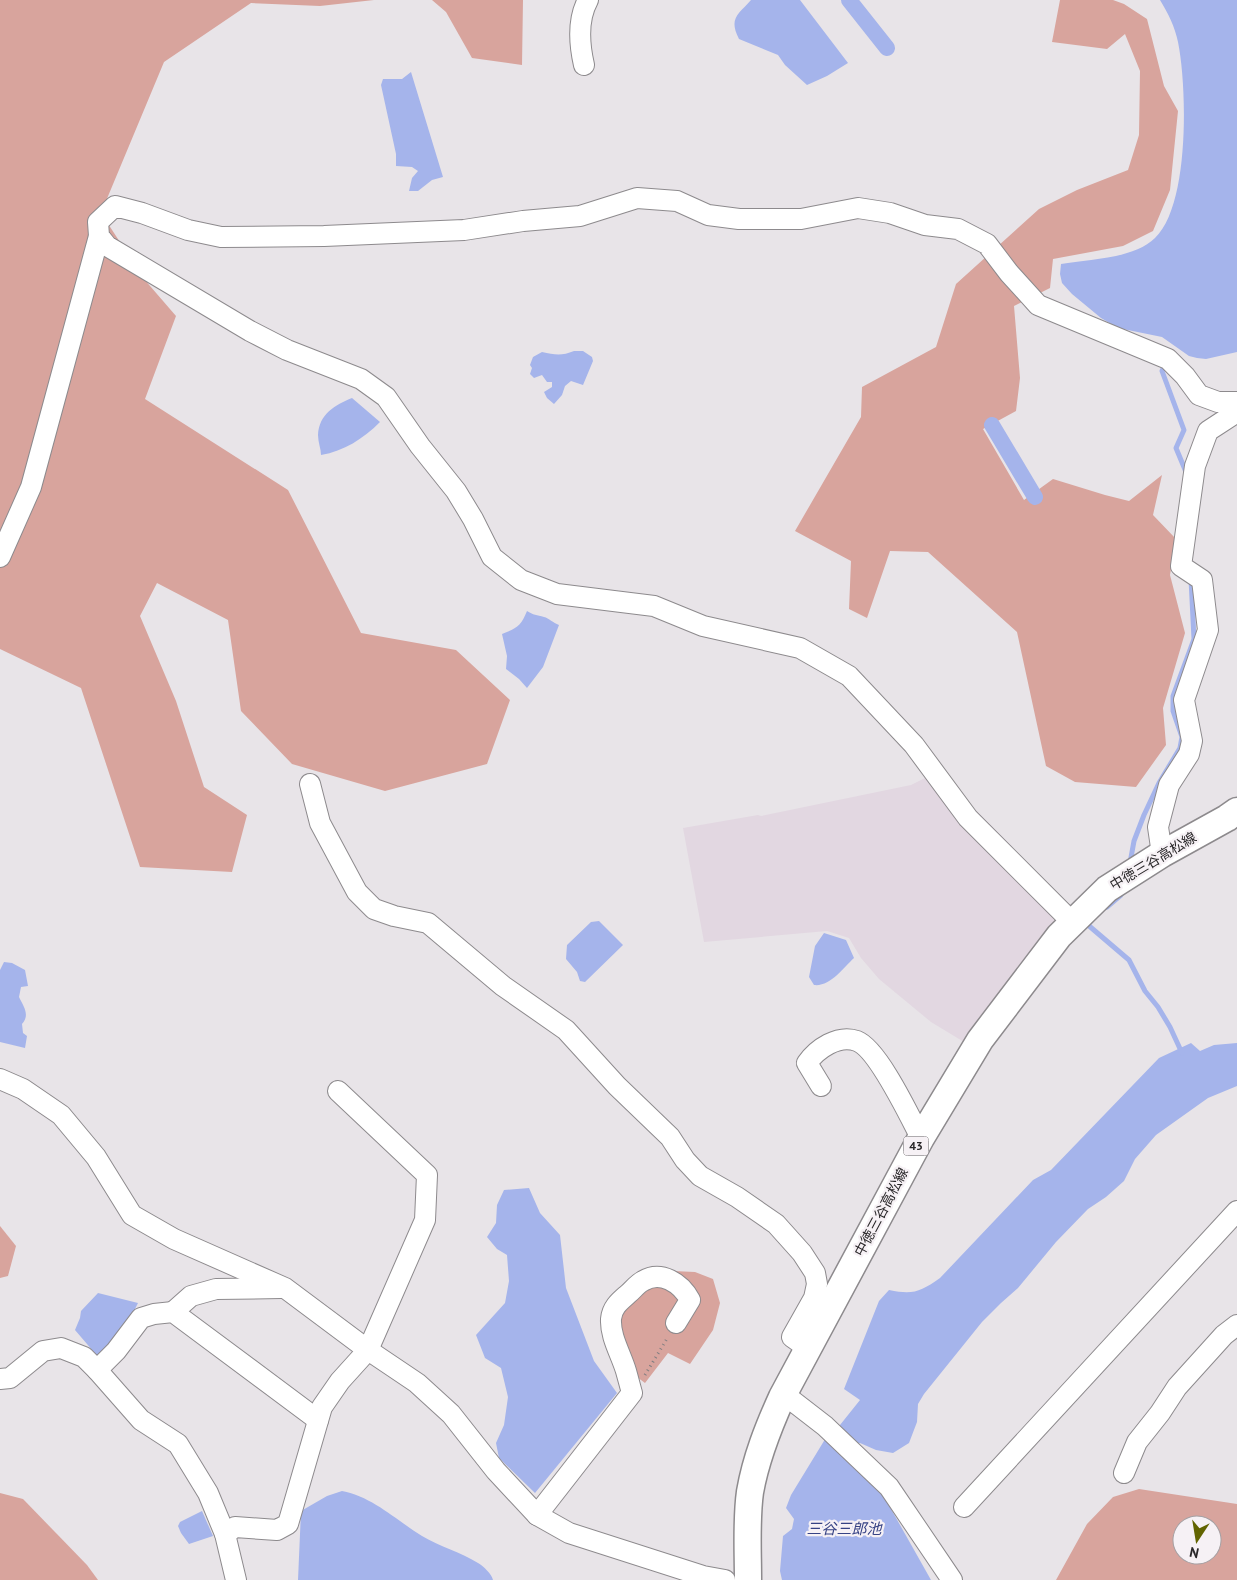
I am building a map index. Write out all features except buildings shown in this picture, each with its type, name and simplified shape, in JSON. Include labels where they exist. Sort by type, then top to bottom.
[{"type":"main road","name":"中徳三谷高松線","points":[[748,1580],[748,1518],[754,1471],[761,1448],[782,1397],[920,1138],[980,1040],[1059,936],[1107,888],[1237,811]]},
{"type":"street","points":[[584,65],[579,43],[583,10],[588,0]]},
{"type":"street","points":[[0,557],[32,487],[99,236],[98,222],[115,206],[142,213],[188,230],[221,237],[324,236],[464,230],[523,221],[580,216],[637,198],[677,201],[708,215],[739,219],[801,219],[858,208],[890,213],[925,226],[958,229],[987,244],[1038,305],[1168,359],[1185,376],[1198,395],[1218,402],[1237,402]]},
{"type":"street","points":[[99,236],[107,246],[250,331],[287,350],[360,379],[386,398],[420,446],[456,491],[473,519],[492,557],[521,580],[557,594],[654,606],[703,626],[800,648],[849,676],[914,745],[968,818],[1072,922]]},
{"type":"street","points":[[1162,854],[1158,827],[1169,785],[1189,754],[1192,741],[1184,700],[1208,630],[1202,580],[1181,566],[1195,466],[1208,431],[1237,412]]},
{"type":"street","points":[[310,784],[320,823],[357,892],[374,909],[394,916],[428,923],[503,986],[566,1030],[616,1086],[670,1137],[684,1160],[700,1176],[737,1197],[776,1224],[802,1253],[814,1273],[817,1284],[814,1298],[792,1337],[809,1349]]},
{"type":"street","points":[[821,1086],[807,1063],[815,1053],[839,1039],[857,1041],[872,1054],[895,1089],[920,1138]]},
{"type":"street","points":[[0,1078],[23,1088],[61,1115],[96,1157],[132,1215],[174,1239],[285,1288],[368,1350],[417,1383],[451,1414],[496,1472],[538,1514],[569,1533],[703,1576],[725,1580]]},
{"type":"street","points":[[225,1534],[235,1526],[278,1530],[288,1524],[322,1408],[340,1381],[368,1350],[425,1220],[427,1176],[338,1091]]},
{"type":"street","points":[[964,1507],[1237,1210]]},
{"type":"street","points":[[538,1514],[632,1393],[626,1370],[614,1341],[611,1318],[616,1304],[642,1282],[652,1277],[665,1277],[676,1283],[686,1292],[690,1300],[676,1323]]},
{"type":"street","points":[[97,1370],[116,1351],[141,1318],[154,1314],[173,1312],[191,1296],[216,1289],[285,1288]]},
{"type":"street","points":[[173,1312],[318,1420]]},
{"type":"street","points":[[1124,1473],[1136,1442],[1160,1413],[1176,1387],[1224,1335],[1237,1325]]},
{"type":"street","points":[[0,1379],[10,1378],[43,1351],[61,1348],[84,1358],[141,1420],[178,1444],[208,1493],[225,1534],[236,1580]]},
{"type":"street","points":[[782,1397],[794,1402],[825,1426],[889,1487],[952,1580]]},
{"type":"path","points":[[632,1393],[653,1365],[676,1323]]},
{"type":"shaded area","points":[[0,0],[374,0],[320,6],[251,3],[164,62],[101,213],[144,279],[176,316],[145,399],[288,490],[361,633],[456,650],[510,700],[487,764],[385,791],[292,764],[241,711],[228,620],[157,583],[140,616],[176,701],[204,787],[247,815],[232,872],[140,867],[81,688],[0,649]]},
{"type":"shaded area","points":[[432,0],[523,0],[522,65],[472,58],[446,12]]},
{"type":"shaded area","points":[[1060,0],[1113,0],[1124,4],[1147,19],[1164,86],[1178,111],[1170,190],[1153,231],[1123,246],[1053,259],[1050,288],[1014,306],[1020,378],[1016,411],[983,429],[1024,500],[1053,479],[1129,501],[1162,475],[1153,515],[1176,539],[1170,575],[1185,633],[1163,708],[1166,745],[1136,787],[1075,782],[1046,766],[1017,632],[928,552],[890,551],[867,618],[849,609],[851,561],[795,531],[861,417],[862,387],[936,347],[956,284],[1039,209],[1077,190],[1128,170],[1139,135],[1140,71],[1125,34],[1107,49],[1052,42]]},
{"type":"shaded area","points":[[927,777],[1055,911],[1059,925],[964,1042],[931,1022],[879,979],[861,958],[849,938],[827,931],[704,942],[683,828],[761,816],[911,785]]},
{"type":"shaded area","points":[[0,1226],[16,1246],[8,1276],[0,1278]]},
{"type":"shaded area","points":[[673,1271],[695,1272],[713,1279],[720,1303],[713,1330],[690,1364],[668,1353],[645,1383],[629,1371],[613,1315],[628,1299]]},
{"type":"shaded area","points":[[1139,1489],[1237,1504],[1237,1580],[1056,1580],[1087,1524],[1113,1497]]},
{"type":"shaded area","points":[[0,1493],[23,1499],[87,1565],[98,1580],[0,1580]]},
{"type":"water","points":[[751,0],[800,0],[848,63],[827,76],[807,85],[785,65],[778,55],[739,39],[735,26],[736,17]]},
{"type":"water","points":[[1160,0],[1237,0],[1237,352],[1206,359],[1189,356],[1162,337],[1118,328],[1101,318],[1072,294],[1062,283],[1060,274],[1061,264],[1111,257],[1146,245],[1155,238],[1166,222],[1175,200],[1183,144],[1183,87],[1177,36]]},
{"type":"water","points":[[411,72],[443,177],[432,180],[418,191],[409,191],[412,178],[418,171],[412,167],[396,166],[396,154],[381,85],[383,79],[402,79]]},
{"type":"water","points":[[574,351],[583,351],[592,357],[593,361],[583,385],[571,381],[565,386],[562,395],[554,404],[547,398],[544,392],[552,387],[552,382],[547,382],[542,375],[534,378],[530,374],[532,368],[530,365],[533,357],[542,352],[566,354]]},
{"type":"water","points":[[352,398],[380,422],[353,443],[338,451],[321,455],[318,435],[321,421],[334,407]]},
{"type":"water","points":[[527,611],[559,625],[543,667],[527,688],[506,669],[507,656],[502,634],[518,626]]},
{"type":"water","points":[[599,921],[623,945],[585,982],[580,981],[577,972],[566,959],[567,945],[591,922]]},
{"type":"water","points":[[824,933],[846,940],[854,958],[831,980],[820,985],[814,985],[809,977],[815,946]]},
{"type":"water","points":[[4,962],[12,963],[25,970],[28,986],[21,987],[19,997],[26,1014],[22,1024],[23,1033],[27,1036],[25,1048],[0,1042],[0,970]]},
{"type":"water","name":"三谷三郎池","points":[[1191,1043],[1200,1051],[1214,1045],[1237,1043],[1237,1086],[1208,1098],[1156,1135],[1135,1159],[1124,1181],[1106,1197],[1088,1209],[1056,1242],[1018,1288],[982,1322],[924,1394],[918,1404],[917,1422],[909,1443],[893,1453],[876,1450],[860,1443],[853,1445],[931,1580],[782,1580],[780,1571],[783,1536],[792,1529],[794,1519],[786,1508],[791,1495],[827,1436],[840,1425],[860,1400],[844,1389],[879,1301],[889,1290],[916,1291],[940,1278],[1033,1180],[1051,1170],[1159,1058]]},
{"type":"water","points":[[529,1188],[540,1213],[560,1235],[566,1288],[594,1361],[617,1393],[535,1493],[499,1458],[496,1443],[504,1425],[508,1397],[501,1368],[485,1358],[476,1335],[505,1303],[509,1281],[507,1255],[497,1249],[487,1237],[496,1223],[497,1205],[504,1190]]},
{"type":"water","points":[[98,1293],[138,1303],[104,1354],[99,1358],[75,1330],[81,1311]]},
{"type":"water","points":[[342,1491],[364,1498],[422,1536],[480,1564],[491,1575],[493,1580],[298,1580],[301,1511],[327,1496]]},
{"type":"water","points":[[202,1511],[213,1536],[189,1544],[178,1526],[180,1522]]},
{"type":"waterway","points":[[849,0],[887,48]]},
{"type":"waterway","points":[[1165,364],[1162,371],[1184,430],[1176,448],[1186,472]]},
{"type":"waterway","points":[[992,425],[1035,497]]},
{"type":"waterway","points":[[1130,863],[1134,841],[1144,815],[1159,783],[1180,748],[1182,737],[1173,711],[1173,696],[1194,639],[1191,579]]},
{"type":"waterway","points":[[1107,907],[1121,895]]},
{"type":"waterway","points":[[1091,921],[1088,925],[1129,960],[1145,991],[1158,1007],[1170,1027],[1182,1053]]}]
